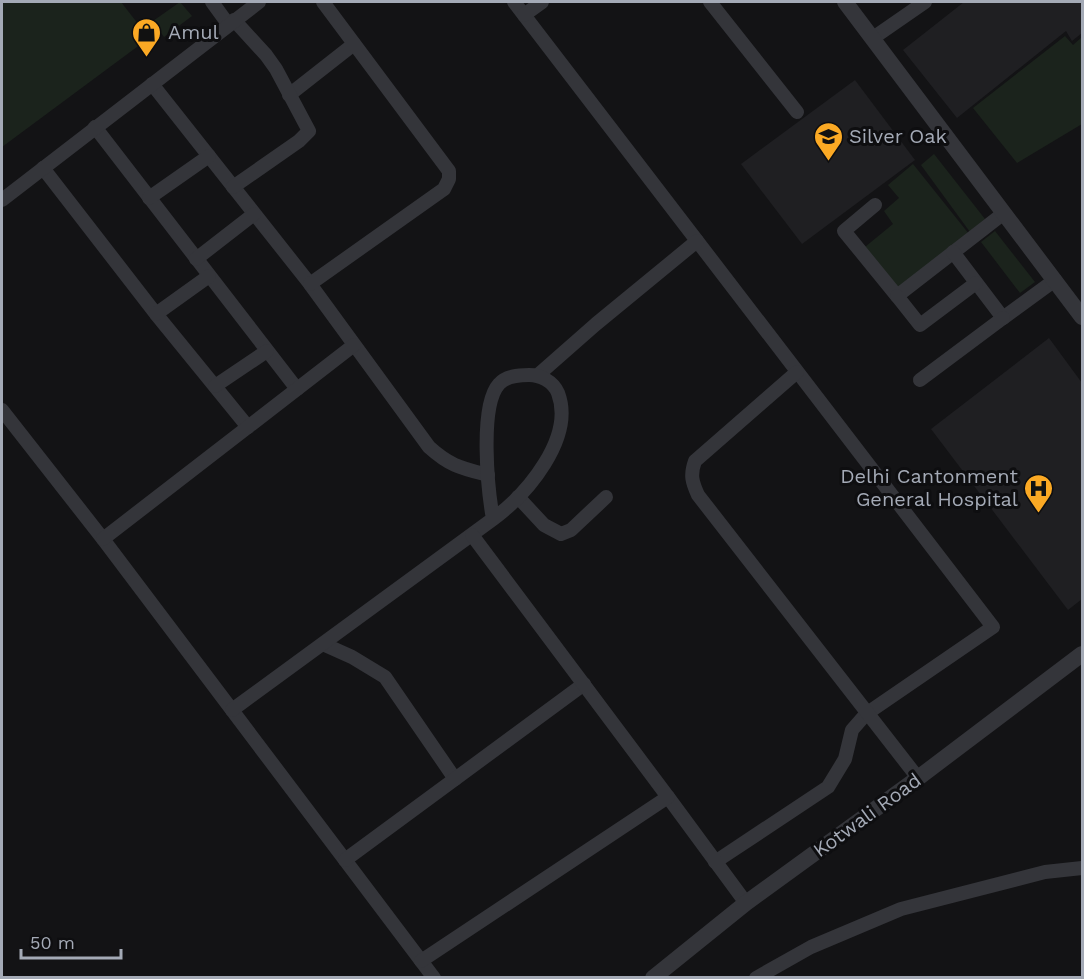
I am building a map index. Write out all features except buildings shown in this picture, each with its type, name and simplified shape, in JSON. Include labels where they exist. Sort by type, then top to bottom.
[{"type":"street","points":[[212,2],[266,55],[308,126],[307,134],[233,187]]},
{"type":"street","points":[[2,200],[259,2]]},
{"type":"street","points":[[310,284],[444,189],[449,179],[449,171],[322,2]]},
{"type":"street","points":[[514,2],[993,627],[866,714],[852,730],[845,759],[828,787],[716,862]]},
{"type":"street","points":[[524,15],[542,2]]},
{"type":"street","points":[[710,2],[797,112]]},
{"type":"street","points":[[845,2],[1083,317]]},
{"type":"street","points":[[873,38],[925,2]]},
{"type":"street","points":[[289,94],[354,44]]},
{"type":"street","points":[[152,84],[310,284],[429,447],[454,466],[488,475]]},
{"type":"street","points":[[95,128],[297,389]]},
{"type":"street","points":[[149,198],[209,156]]},
{"type":"street","points":[[43,168],[156,314],[248,427]]},
{"type":"street","points":[[875,205],[844,231],[920,325],[976,283]]},
{"type":"street","points":[[897,296],[1004,213]]},
{"type":"street","points":[[196,259],[254,214]]},
{"type":"street","points":[[538,375],[697,241]]},
{"type":"street","points":[[953,252],[1003,318]]},
{"type":"street","points":[[156,314],[209,276]]},
{"type":"street","points":[[920,380],[1055,280]]},
{"type":"street","points":[[103,539],[354,345]]},
{"type":"street","points":[[214,386],[267,351]]},
{"type":"street","points":[[798,372],[695,461],[691,472],[692,482],[698,495],[918,778]]},
{"type":"street","points":[[232,710],[472,535],[493,519],[526,490],[544,465],[555,444],[559,426],[561,403],[555,387],[538,375],[518,375],[506,379],[498,385],[491,401],[488,416],[488,490],[493,519]]},
{"type":"street","points":[[2,410],[103,539],[434,978]]},
{"type":"street","points":[[518,497],[544,525],[561,534],[572,531],[606,497]]},
{"type":"street","points":[[472,535],[746,903]]},
{"type":"street","points":[[323,644],[352,657],[385,677],[455,779]]},
{"type":"street","name":"Kotwali Road","points":[[653,978],[746,903],[1083,654]]},
{"type":"street","points":[[345,860],[584,684]]},
{"type":"street","points":[[421,961],[668,797]]},
{"type":"street","points":[[756,978],[811,947],[901,909],[1045,872],[1083,868]]},
{"type":"shaded area","points":[[2,2],[121,2],[149,38],[2,147]]},
{"type":"shaded area","points":[[180,2],[192,16],[164,37],[153,21]]},
{"type":"shaded area","points":[[964,2],[1082,2],[1082,33],[1072,41],[1066,31],[957,118],[903,50]]},
{"type":"shaded area","points":[[1065,36],[1073,45],[1082,37],[1082,124],[1017,163],[973,108]]},
{"type":"shaded area","name":"Silver Oak","points":[[855,80],[915,160],[802,244],[741,164]]},
{"type":"shaded area","points":[[934,154],[985,219],[970,232],[921,165]]},
{"type":"shaded area","points":[[913,164],[969,234],[899,290],[865,247],[893,224],[884,211],[899,198],[888,185]]},
{"type":"shaded area","points":[[995,231],[1035,282],[1020,293],[981,242]]},
{"type":"shaded area","name":"Delhi Cantonment General Hospital","points":[[1049,338],[1082,383],[1082,599],[1068,610],[931,429]]},
{"type":"place","name":"Amul","points":[[147,58]]},
{"type":"place","name":"Silver Oak","points":[[828,162]]},
{"type":"place","name":"Delhi Cantonment General Hospital","points":[[1039,514]]}]
